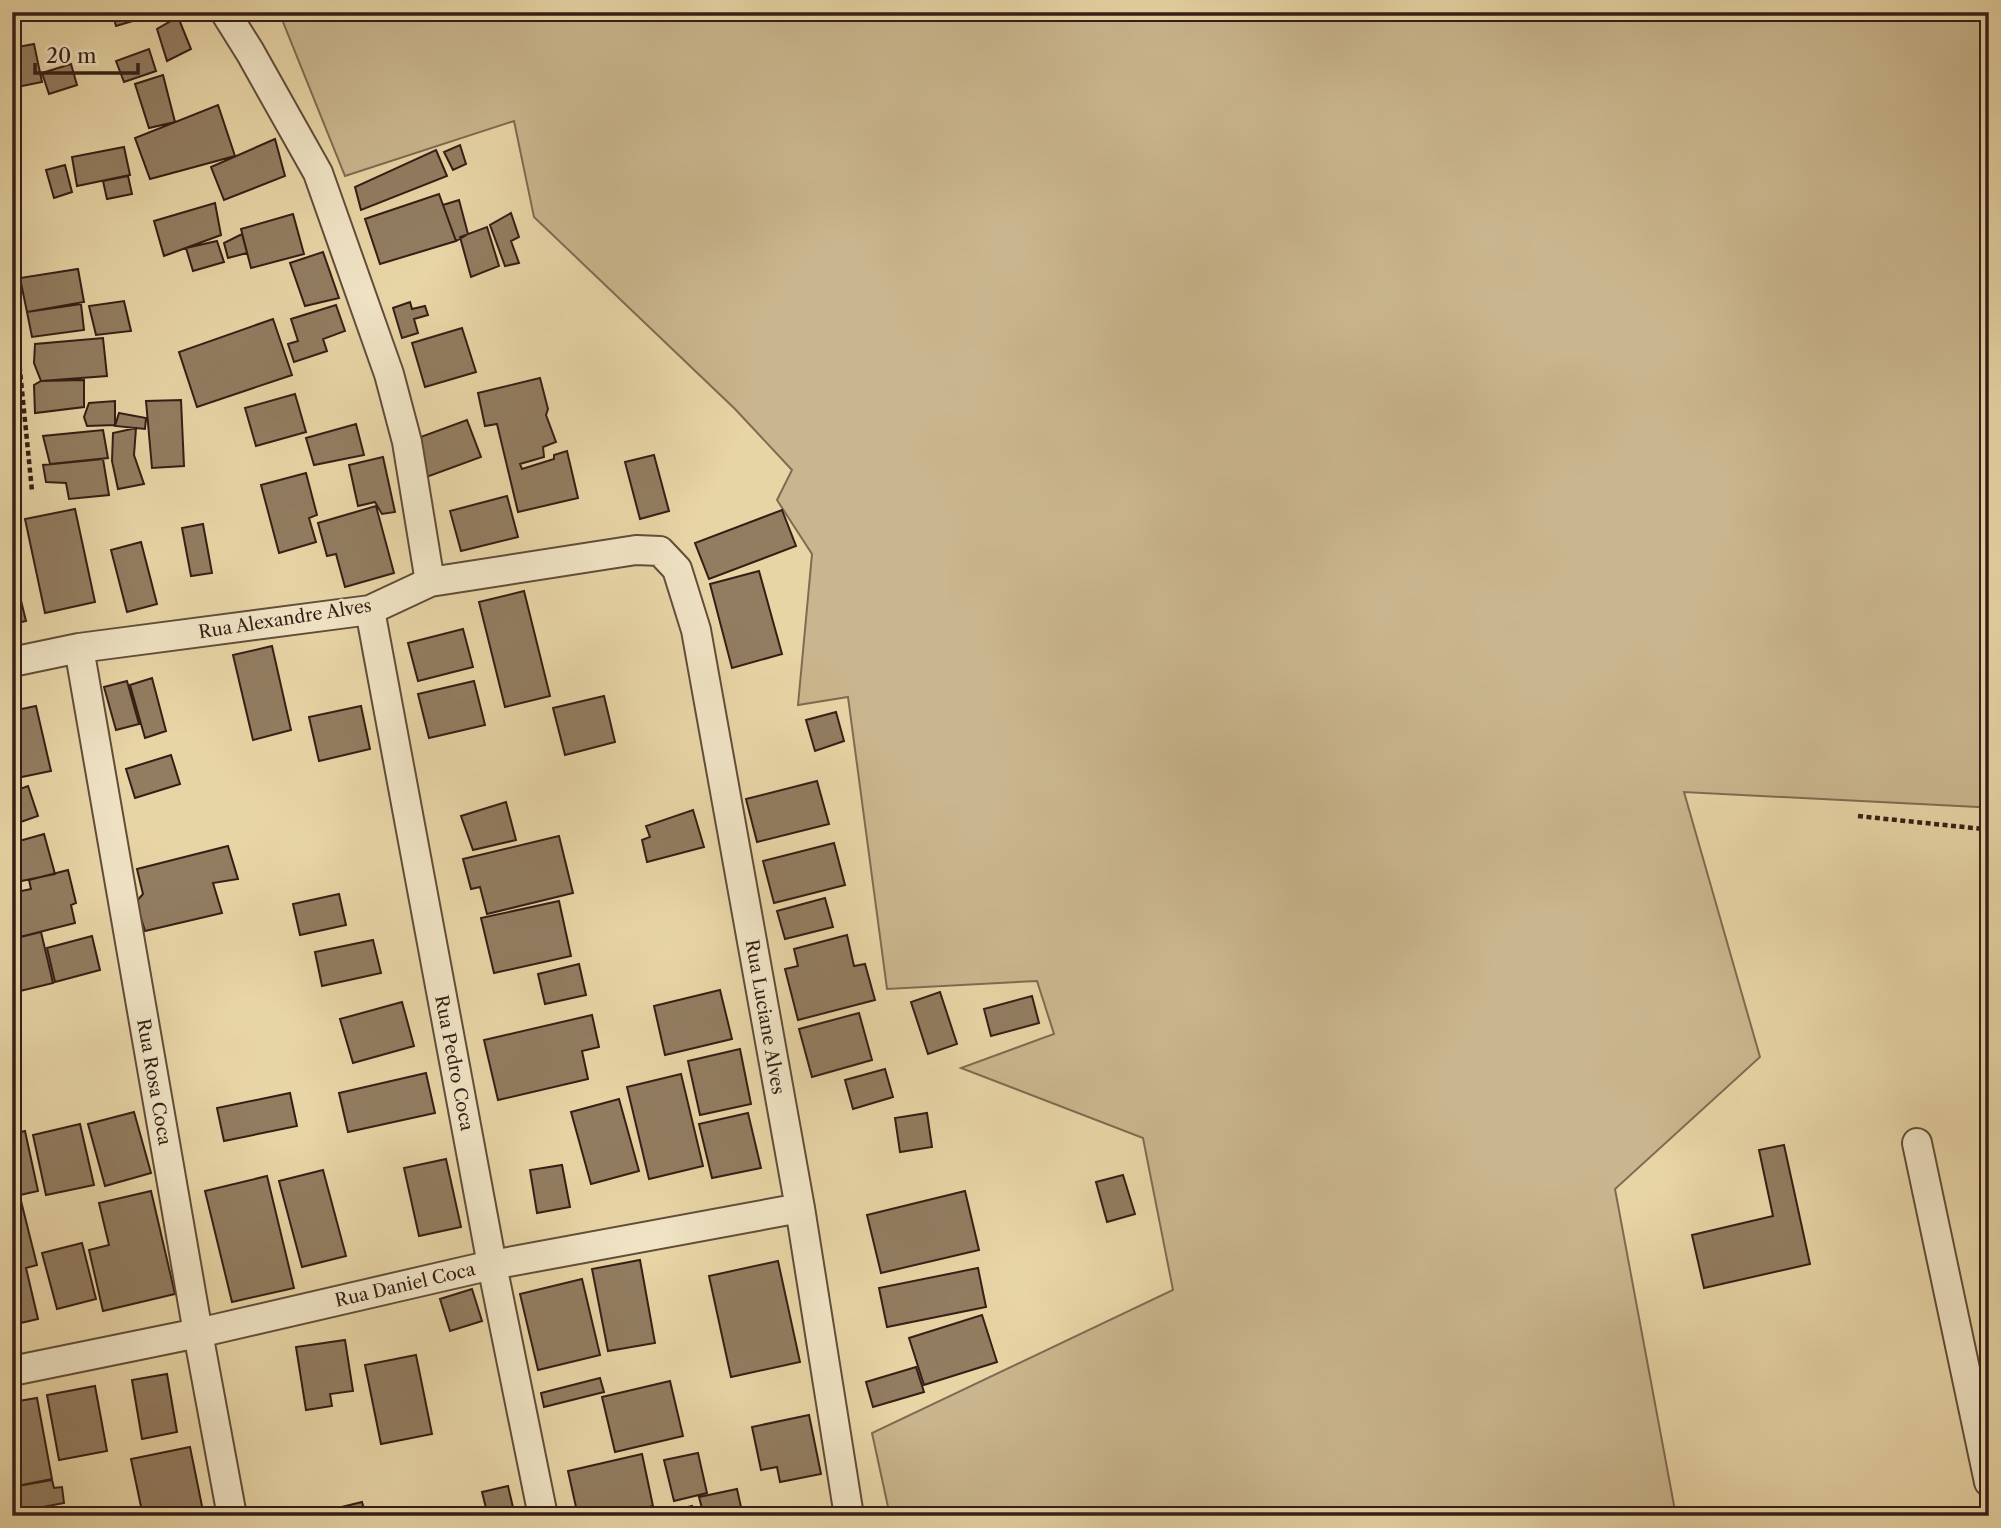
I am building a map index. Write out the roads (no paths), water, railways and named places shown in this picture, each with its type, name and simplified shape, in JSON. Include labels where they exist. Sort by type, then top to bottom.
[{"type":"street","points":[[225,12],[318,173],[389,374],[407,442],[430,582]]},
{"type":"street","name":"Rua Alexandre Alves","points":[[12,662],[79,648],[370,610],[430,582],[636,550]]},
{"type":"street","name":"Rua Luciane Alves","points":[[636,550],[660,551],[677,569],[696,631],[800,1208],[849,1516]]},
{"type":"street","name":"Rua Pedro Coca","points":[[370,610],[492,1265],[544,1516]]},
{"type":"street","name":"Rua Rosa Coca","points":[[79,648],[232,1516]]},
{"type":"street","points":[[1917,1143],[1989,1482]]},
{"type":"street","name":"Rua Daniel Coca","points":[[12,1371],[198,1333],[492,1265],[800,1208]]}]
